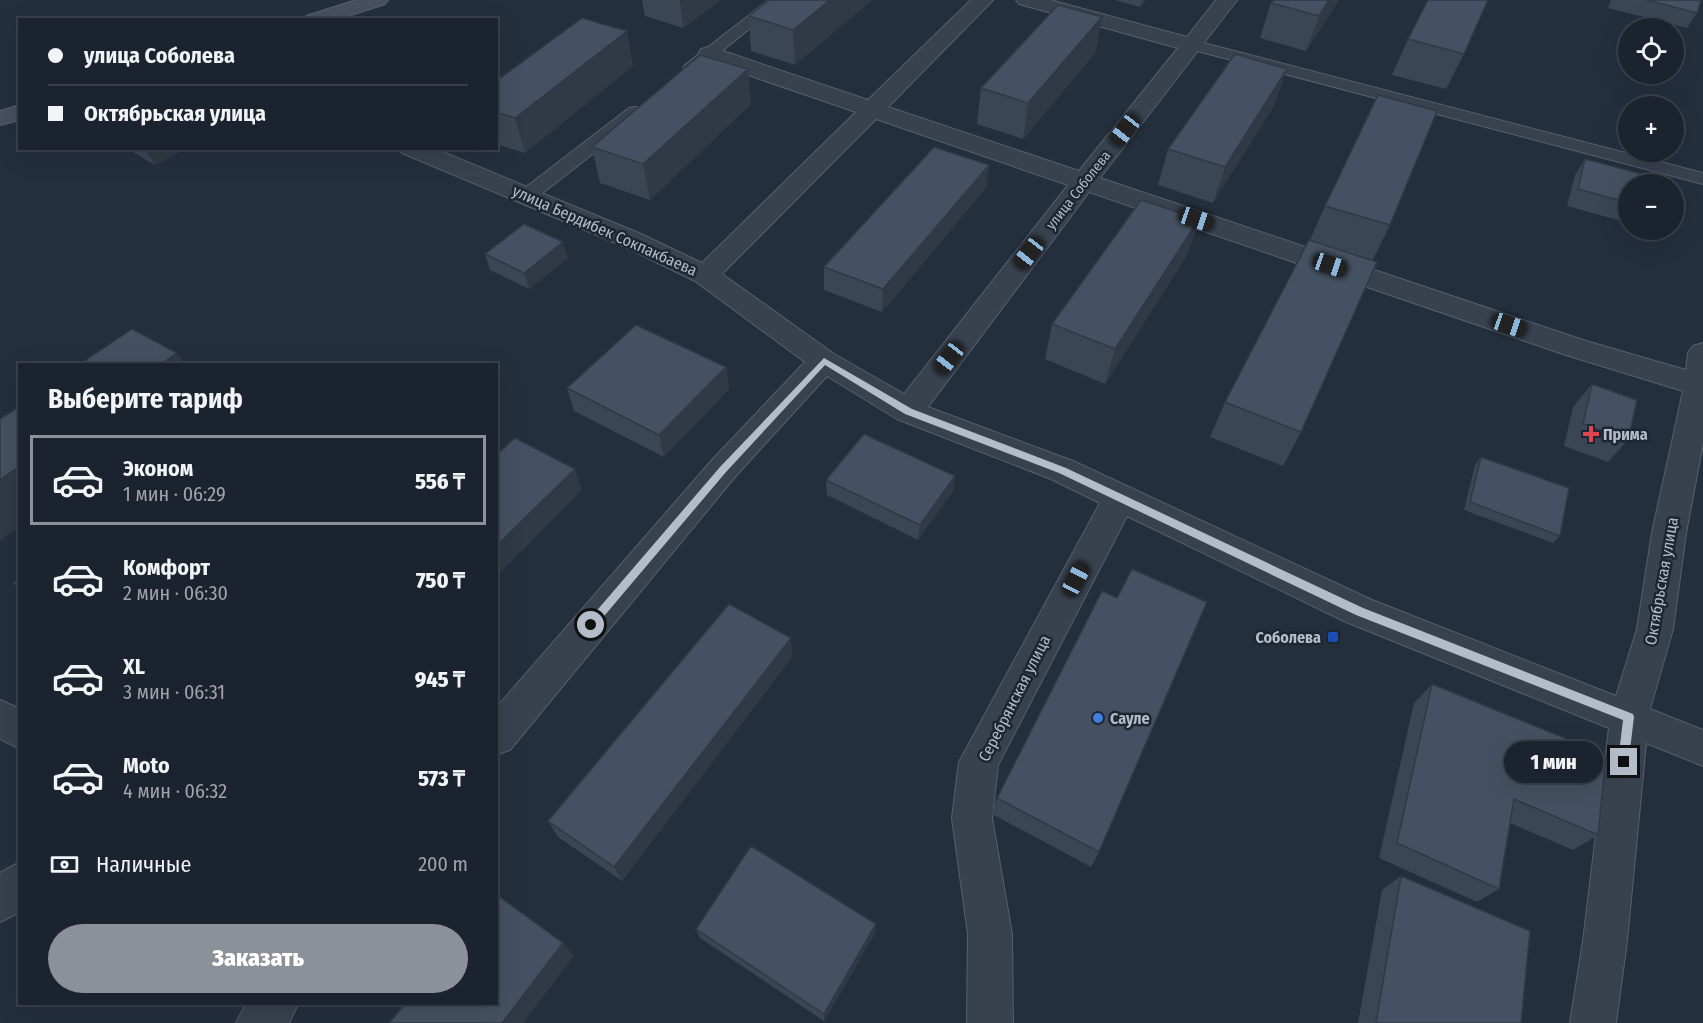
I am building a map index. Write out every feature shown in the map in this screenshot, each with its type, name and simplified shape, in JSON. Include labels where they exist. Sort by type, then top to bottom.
[{"type":"main road","points":[[320,18],[378,0]]},
{"type":"main road","points":[[0,118],[18,113]]},
{"type":"street","points":[[705,275],[983,0]]},
{"type":"street","points":[[1026,0],[1192,45]]},
{"type":"street","name":"улица Соболева","points":[[908,411],[1227,0]]},
{"type":"street","points":[[709,54],[1576,348],[1701,369]]},
{"type":"street","name":"улица Бердибек Сокпакбаева","points":[[416,150],[528,195],[632,240],[705,275],[824,361],[908,411],[1062,470],[1359,611],[1703,748]]},
{"type":"street","points":[[498,735],[723,469],[824,361]]},
{"type":"street","name":"Октябрьская улица","points":[[1593,1023],[1606,929],[1629,717],[1655,629],[1669,533],[1701,369]]},
{"type":"street","name":"Серебрянская улица","points":[[990,1023],[990,934],[972,818],[979,762],[1120,497]]},
{"type":"street","points":[[0,717],[18,730]]},
{"type":"street","points":[[0,901],[18,885]]},
{"type":"street","points":[[259,1023],[275,1005]]},
{"type":"lane","points":[[681,75],[778,0]]},
{"type":"lane","points":[[1192,45],[1703,179]]},
{"type":"lane","points":[[528,195],[645,104]]},
{"type":"building","points":[[769,0],[830,0],[793,30],[749,16]]},
{"type":"building","points":[[1274,0],[1329,0],[1319,16],[1271,3]]},
{"type":"building","points":[[1428,0],[1488,0],[1464,54],[1408,39]]},
{"type":"building","points":[[1647,0],[1701,0],[1697,13]]},
{"type":"building","points":[[1058,5],[1102,17],[1028,103],[981,88]]},
{"type":"building","points":[[582,18],[627,31],[515,118],[498,113],[498,80]]},
{"type":"building","points":[[1235,54],[1287,69],[1225,167],[1168,149]]},
{"type":"building","points":[[700,55],[748,69],[643,164],[592,147]]},
{"type":"building","points":[[1378,95],[1437,111],[1390,225],[1325,206]]},
{"type":"building","points":[[934,147],[989,165],[883,289],[824,267]]},
{"type":"building","points":[[1585,159],[1642,174],[1618,174],[1618,200],[1578,189]]},
{"type":"building","points":[[1141,200],[1199,219],[1115,349],[1052,324]]},
{"type":"building","points":[[524,224],[563,242],[524,273],[485,254]]},
{"type":"building","points":[[1309,240],[1377,262],[1301,432],[1225,402]]},
{"type":"building","points":[[636,325],[726,367],[659,435],[567,388]]},
{"type":"building","points":[[132,329],[177,353],[162,363],[81,363]]},
{"type":"building","points":[[1592,384],[1637,400],[1628,440],[1583,424]]},
{"type":"building","points":[[18,407],[18,467],[0,480],[0,419]]},
{"type":"building","points":[[864,434],[955,476],[920,525],[826,480]]},
{"type":"building","points":[[515,438],[575,469],[498,544],[498,453]]},
{"type":"building","points":[[1481,457],[1569,488],[1560,536],[1470,502]]},
{"type":"building","name":"Сауле","points":[[1132,569],[1207,602],[1099,852],[997,798],[1102,591],[1117,598]]},
{"type":"building","points":[[729,604],[791,638],[614,867],[548,821]]},
{"type":"building","points":[[1432,684],[1606,755],[1598,835],[1514,799],[1499,889],[1397,843]]},
{"type":"building","points":[[751,846],[876,924],[824,1014],[696,929]]},
{"type":"building","points":[[1401,876],[1530,931],[1521,1023],[1376,1023]]},
{"type":"building","points":[[498,895],[563,943],[502,1023],[389,1023],[404,1005],[498,1005]]},
{"type":"place","name":"Прима","points":[[1591,434]]},
{"type":"place","name":"Соболева","points":[[1333,637]]},
{"type":"place","name":"Сауле","points":[[1098,718]]},
{"type":"route","points":[[591,625],[723,469],[824,361],[908,411],[1062,470],[1359,611],[1629,717],[1624,762]]}]
